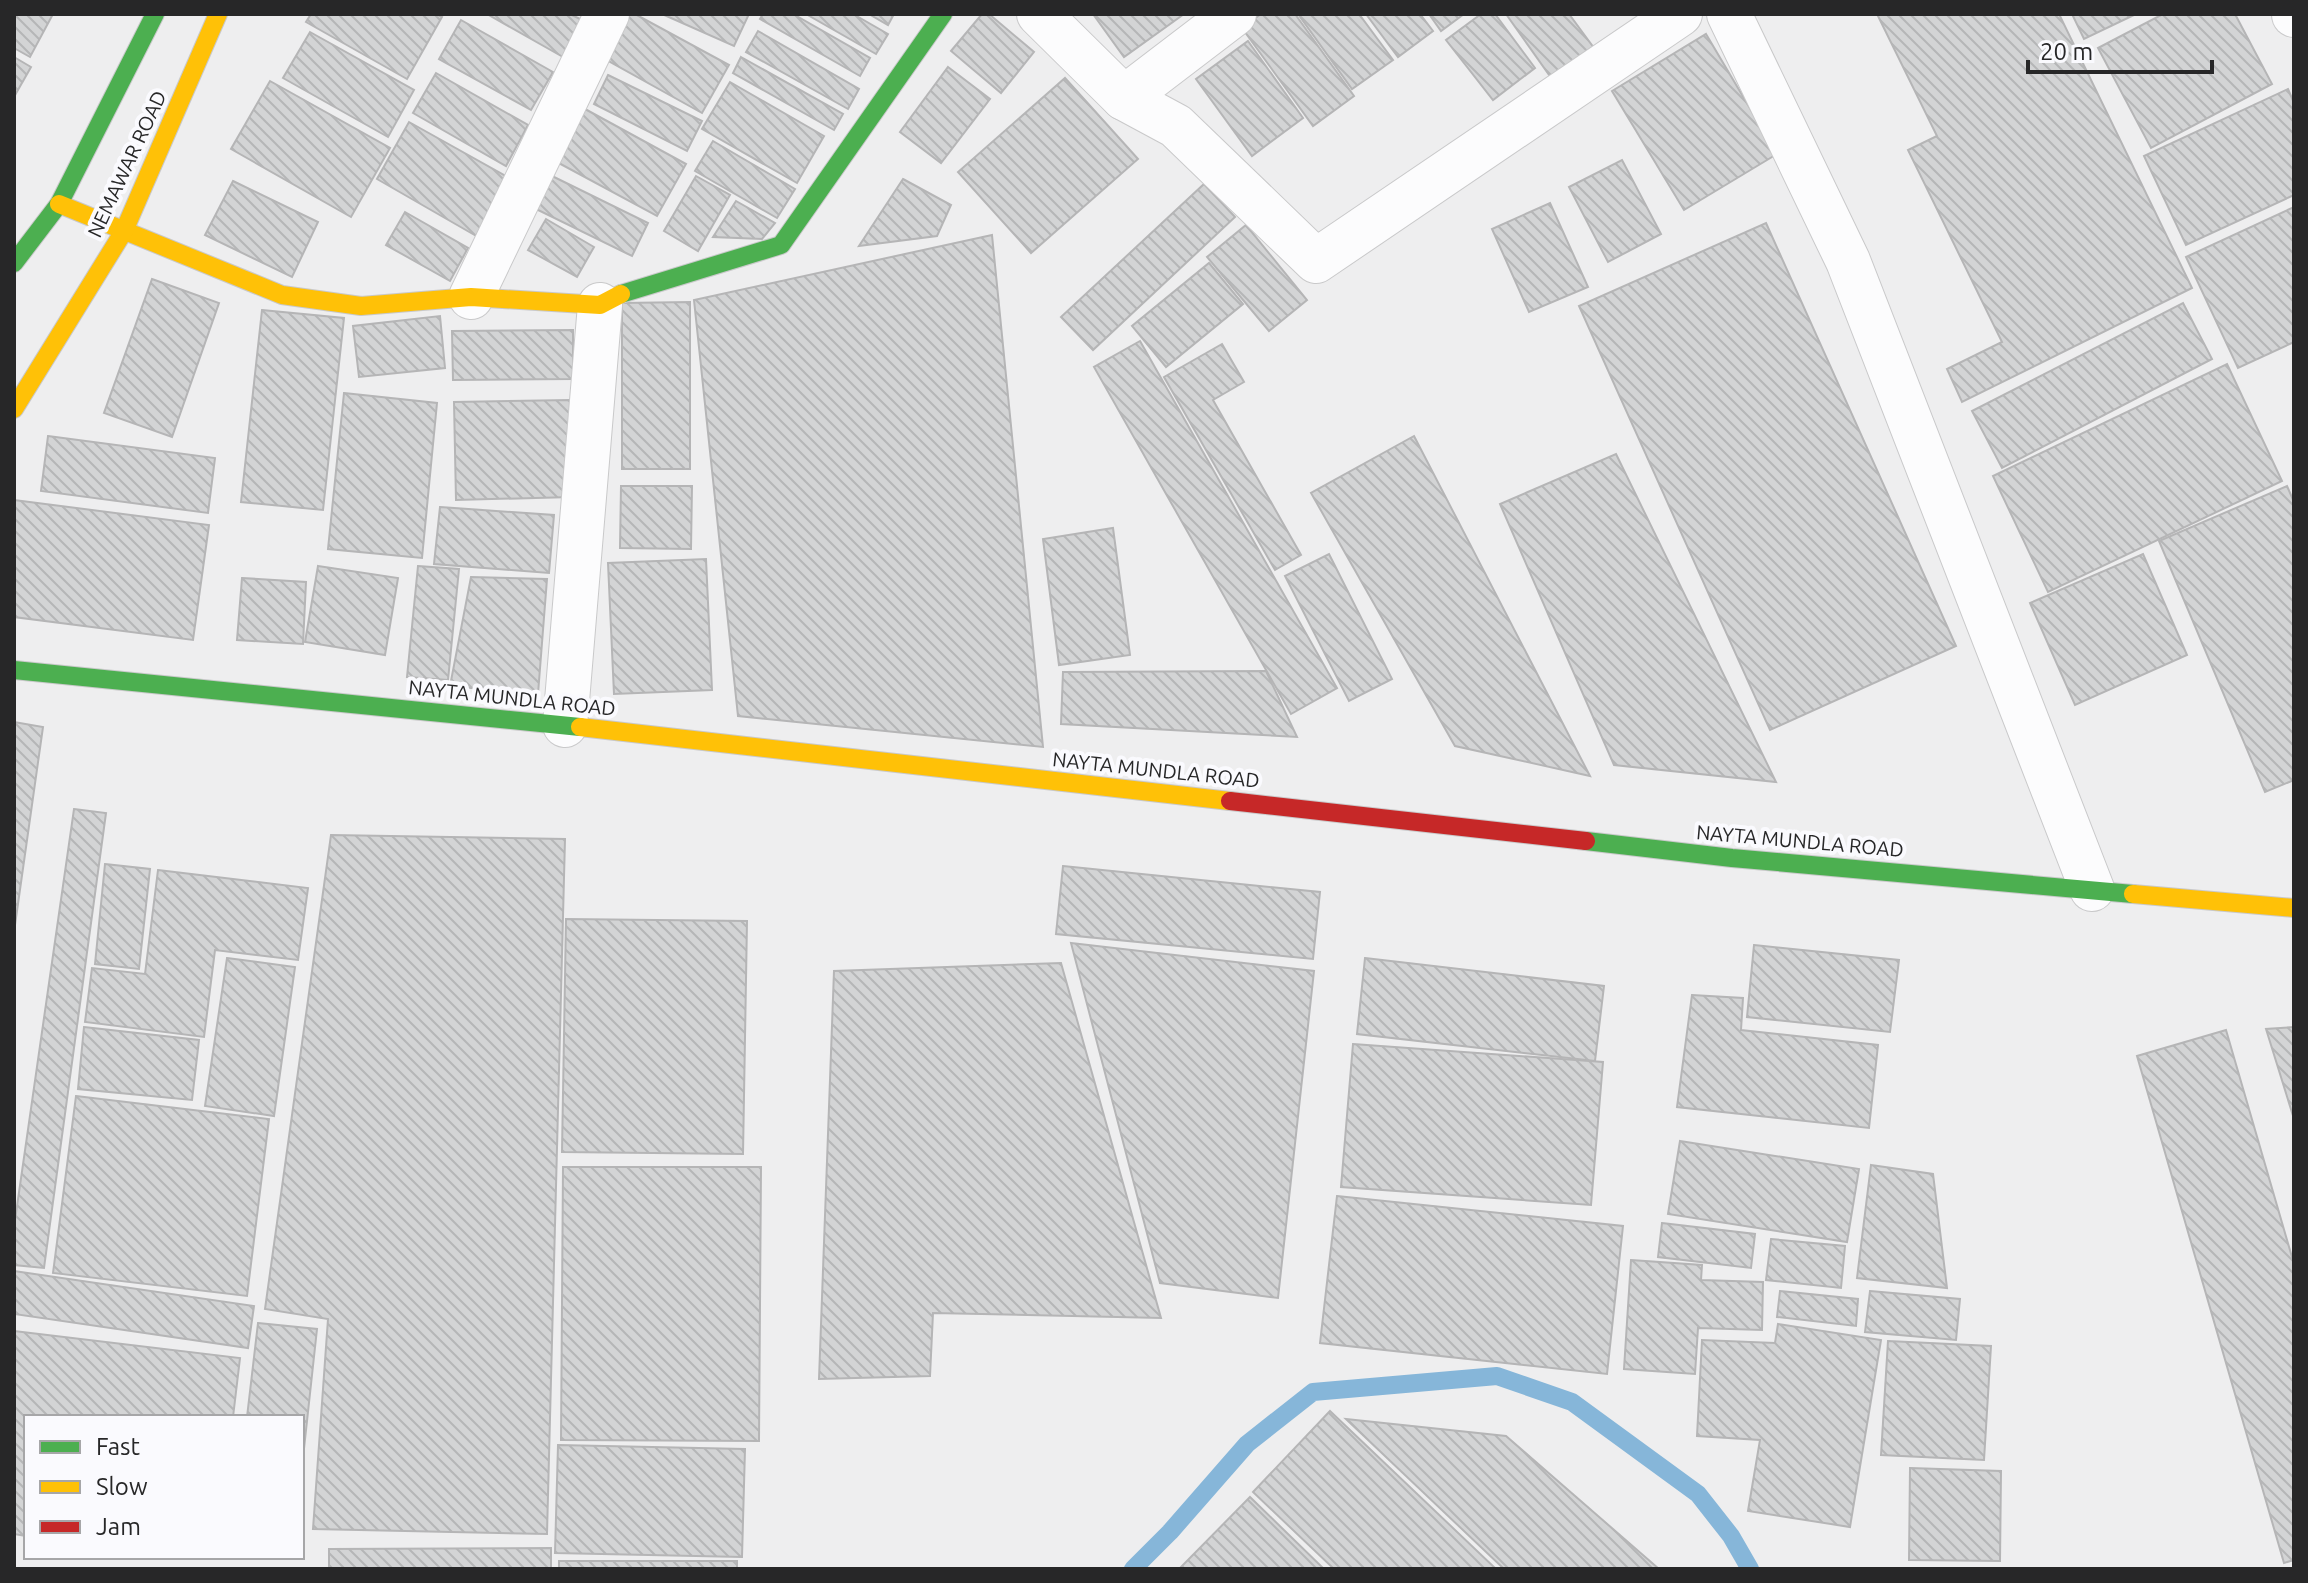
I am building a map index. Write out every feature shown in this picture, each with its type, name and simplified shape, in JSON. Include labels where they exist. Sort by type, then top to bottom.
[{"type":"main road","name":"NEMAWAR ROAD","points":[[14,263],[59,204],[155,14]]},
{"type":"main road","name":"NEMAWAR ROAD","points":[[14,409],[124,231],[218,14]]},
{"type":"main road","points":[[59,204],[282,295],[361,306],[471,297],[600,305],[622,293],[781,245],[943,14]]},
{"type":"main road","name":"NAYTA MUNDLA ROAD","points":[[14,670],[565,725],[1732,858],[2294,908]]},
{"type":"street","points":[[471,297],[607,14]]},
{"type":"street","points":[[1039,14],[1124,98],[1176,126],[1316,261],[1680,14]]},
{"type":"street","points":[[1124,98],[1234,14]]},
{"type":"street","points":[[1729,14],[1848,261],[2092,889]]},
{"type":"street","points":[[565,725],[600,305]]},
{"type":"building","points":[[14,14],[53,14],[30,57],[14,48]]},
{"type":"building","points":[[311,14],[436,14],[442,17],[407,79],[306,22]]},
{"type":"building","points":[[487,14],[570,14],[584,21],[563,57]]},
{"type":"building","points":[[630,14],[729,65],[702,113],[605,59]]},
{"type":"building","points":[[662,14],[749,14],[734,46]]},
{"type":"building","points":[[763,14],[793,14],[870,58],[860,76],[760,19]]},
{"type":"building","points":[[806,14],[853,14],[888,34],[876,54]]},
{"type":"building","points":[[869,14],[894,14],[888,25]]},
{"type":"building","points":[[982,14],[989,14],[1034,52],[1001,93],[951,51]]},
{"type":"building","points":[[1093,14],[1184,14],[1124,57]]},
{"type":"building","points":[[1261,14],[1295,14],[1354,96],[1313,126],[1242,28]]},
{"type":"building","points":[[1298,14],[1359,14],[1393,60],[1352,89]]},
{"type":"building","points":[[1366,14],[1420,14],[1433,31],[1398,57]]},
{"type":"building","points":[[1429,14],[1464,14],[1441,31]]},
{"type":"building","points":[[1481,14],[1495,14],[1535,68],[1493,100],[1446,40]]},
{"type":"building","points":[[1506,14],[1569,14],[1594,48],[1552,79]]},
{"type":"building","points":[[1877,14],[2059,14],[2192,288],[1962,402],[1947,369],[2002,342],[1908,150],[1937,136]]},
{"type":"building","points":[[2072,14],[2136,14],[2084,39]]},
{"type":"building","points":[[2163,14],[2235,14],[2272,84],[2151,148],[2098,48]]},
{"type":"building","points":[[461,20],[553,72],[531,110],[439,59]]},
{"type":"building","points":[[758,31],[859,89],[848,109],[746,52]]},
{"type":"building","points":[[310,32],[414,90],[388,137],[283,78]]},
{"type":"building","points":[[1706,34],[1777,154],[1684,210],[1612,91]]},
{"type":"building","points":[[1248,41],[1303,118],[1252,156],[1196,79]]},
{"type":"building","points":[[14,57],[31,67],[14,97]]},
{"type":"building","points":[[741,57],[843,114],[834,130],[733,73]]},
{"type":"building","points":[[948,67],[990,99],[941,163],[900,132]]},
{"type":"building","points":[[436,73],[528,125],[506,166],[413,113]]},
{"type":"building","points":[[608,75],[702,121],[687,151],[594,104]]},
{"type":"building","points":[[1065,78],[1138,159],[1031,253],[958,172]]},
{"type":"building","points":[[270,81],[390,148],[351,217],[231,149]]},
{"type":"building","points":[[730,82],[824,136],[797,183],[702,129]]},
{"type":"building","points":[[2288,89],[2294,103],[2294,195],[2186,245],[2144,156]]},
{"type":"building","points":[[585,109],[686,164],[657,216],[555,161]]},
{"type":"building","points":[[409,122],[511,179],[478,237],[377,179]]},
{"type":"building","points":[[713,141],[795,189],[777,218],[695,171]]},
{"type":"building","points":[[1622,160],[1661,234],[1608,262],[1569,187]]},
{"type":"building","points":[[552,176],[648,223],[632,256],[536,209]]},
{"type":"building","points":[[696,176],[730,195],[698,251],[664,231]]},
{"type":"building","points":[[903,179],[951,205],[937,236],[859,246]]},
{"type":"building","points":[[233,181],[318,222],[292,277],[205,235]]},
{"type":"building","points":[[1204,184],[1235,217],[1093,350],[1061,317]]},
{"type":"building","points":[[736,201],[775,223],[762,239],[713,237]]},
{"type":"building","points":[[1550,203],[1588,287],[1529,312],[1492,229]]},
{"type":"building","points":[[2294,207],[2294,342],[2238,368],[2186,257]]},
{"type":"building","points":[[405,212],[468,248],[450,281],[386,245]]},
{"type":"building","points":[[546,219],[594,247],[577,277],[528,250]]},
{"type":"building","points":[[1766,223],[1956,646],[1770,730],[1579,306]]},
{"type":"building","points":[[1246,225],[1307,300],[1269,331],[1207,257]]},
{"type":"building","points":[[992,235],[1043,747],[738,716],[694,300]]},
{"type":"building","points":[[1209,263],[1243,304],[1166,367],[1132,326]]},
{"type":"building","points":[[152,279],[219,303],[172,437],[104,413]]},
{"type":"building","points":[[690,302],[690,469],[622,469],[622,303]]},
{"type":"building","points":[[2183,303],[2212,359],[2002,468],[1972,411]]},
{"type":"building","points":[[262,310],[344,318],[323,510],[241,502]]},
{"type":"building","points":[[440,316],[445,368],[359,377],[353,326]]},
{"type":"building","points":[[573,330],[573,379],[453,380],[452,331]]},
{"type":"building","points":[[1140,341],[1337,688],[1291,714],[1094,367]]},
{"type":"building","points":[[1222,344],[1244,382],[1213,400],[1301,555],[1275,570],[1164,377]]},
{"type":"building","points":[[2227,364],[2282,481],[2048,592],[1993,476]]},
{"type":"building","points":[[344,393],[437,403],[422,558],[328,549]]},
{"type":"building","points":[[570,400],[572,497],[456,500],[454,402]]},
{"type":"building","points":[[48,436],[215,458],[208,513],[41,491]]},
{"type":"building","points":[[1414,436],[1590,776],[1455,746],[1311,493]]},
{"type":"building","points":[[1616,454],[1776,782],[1614,765],[1500,504]]},
{"type":"building","points":[[621,486],[692,486],[691,549],[620,548]]},
{"type":"building","points":[[2287,486],[2294,502],[2294,780],[2265,792],[2159,541]]},
{"type":"building","points":[[14,500],[209,525],[193,640],[14,617]]},
{"type":"building","points":[[440,507],[554,515],[549,573],[434,564]]},
{"type":"building","points":[[1113,528],[1130,655],[1059,665],[1043,539]]},
{"type":"building","points":[[1329,554],[1392,679],[1349,701],[1285,576]]},
{"type":"building","points":[[2143,554],[2187,655],[2075,705],[2030,603]]},
{"type":"building","points":[[706,559],[712,690],[614,694],[608,563]]},
{"type":"building","points":[[318,566],[398,578],[385,655],[305,642]]},
{"type":"building","points":[[418,566],[459,569],[448,680],[407,677]]},
{"type":"building","points":[[471,577],[547,579],[538,694],[450,686]]},
{"type":"building","points":[[242,578],[306,582],[303,644],[237,640]]},
{"type":"building","points":[[1266,671],[1297,737],[1061,724],[1063,672]]},
{"type":"building","points":[[14,722],[43,727],[14,932]]},
{"type":"building","points":[[74,809],[106,813],[44,1268],[14,1265],[14,1227]]},
{"type":"building","points":[[331,835],[565,839],[547,1534],[313,1529],[328,1319],[265,1309]]},
{"type":"building","points":[[105,864],[150,869],[139,969],[95,964]]},
{"type":"building","points":[[1063,866],[1320,892],[1313,959],[1056,934]]},
{"type":"building","points":[[158,870],[308,888],[298,960],[215,950],[204,1037],[85,1022],[92,968],[145,974]]},
{"type":"building","points":[[566,919],[747,921],[743,1154],[562,1152]]},
{"type":"building","points":[[1071,943],[1314,971],[1278,1298],[1160,1283]]},
{"type":"building","points":[[1754,945],[1899,960],[1890,1032],[1747,1017]]},
{"type":"building","points":[[227,958],[295,967],[274,1116],[205,1106]]},
{"type":"building","points":[[1365,958],[1604,986],[1595,1061],[1357,1034]]},
{"type":"building","points":[[1061,963],[1161,1318],[933,1313],[930,1376],[819,1379],[834,971]]},
{"type":"building","points":[[1692,995],[1743,998],[1741,1030],[1878,1045],[1869,1128],[1677,1107]]},
{"type":"building","points":[[84,1027],[199,1040],[192,1100],[78,1089]]},
{"type":"building","points":[[2294,1027],[2294,1119],[2266,1029]]},
{"type":"building","points":[[2226,1030],[2294,1264],[2294,1560],[2284,1563],[2137,1056]]},
{"type":"building","points":[[1353,1044],[1603,1062],[1591,1205],[1341,1187]]},
{"type":"building","points":[[76,1096],[269,1119],[247,1296],[53,1273]]},
{"type":"building","points":[[1680,1141],[1859,1169],[1847,1242],[1668,1214]]},
{"type":"building","points":[[1871,1165],[1933,1174],[1947,1288],[1857,1278]]},
{"type":"building","points":[[563,1167],[761,1167],[759,1441],[561,1440]]},
{"type":"building","points":[[1337,1196],[1623,1226],[1607,1374],[1320,1343]]},
{"type":"building","points":[[1662,1223],[1755,1234],[1751,1268],[1658,1257]]},
{"type":"building","points":[[1771,1239],[1845,1246],[1841,1288],[1766,1280]]},
{"type":"building","points":[[1631,1260],[1702,1265],[1701,1280],[1763,1282],[1762,1330],[1698,1328],[1695,1374],[1624,1369]]},
{"type":"building","points":[[14,1271],[254,1306],[248,1348],[14,1314]]},
{"type":"building","points":[[1780,1291],[1858,1299],[1856,1326],[1777,1317]]},
{"type":"building","points":[[1870,1291],[1960,1299],[1956,1340],[1865,1332]]},
{"type":"building","points":[[258,1323],[317,1329],[304,1449],[304,1415],[247,1415]]},
{"type":"building","points":[[1778,1324],[1881,1340],[1850,1527],[1748,1511],[1760,1440],[1697,1436],[1702,1340],[1775,1343]]},
{"type":"building","points":[[14,1331],[240,1358],[233,1415],[24,1415],[24,1536],[14,1534]]},
{"type":"building","points":[[1888,1341],[1991,1346],[1984,1460],[1881,1455]]},
{"type":"building","points":[[1330,1411],[1496,1569],[1334,1569],[1253,1492]]},
{"type":"building","points":[[1346,1419],[1506,1436],[1659,1569],[1504,1569]]},
{"type":"building","points":[[558,1445],[745,1449],[742,1557],[555,1553]]},
{"type":"building","points":[[1910,1468],[2001,1471],[2000,1561],[1909,1560]]},
{"type":"building","points":[[1250,1497],[1324,1569],[1183,1569],[1181,1567]]},
{"type":"building","points":[[551,1548],[551,1569],[329,1569],[329,1549]]},
{"type":"building","points":[[559,1561],[737,1561],[737,1569],[559,1569]]},
{"type":"waterway","points":[[1133,1569],[1170,1532],[1247,1444],[1313,1392],[1497,1376],[1572,1402],[1698,1494],[1731,1536],[1750,1569]]},
{"type":"traffic: fast","points":[[14,263],[59,204],[155,14]]},
{"type":"traffic: fast","points":[[621,294],[781,245],[943,14]]},
{"type":"traffic: fast","points":[[14,670],[580,727]]},
{"type":"traffic: fast","points":[[1586,841],[1732,858],[2133,894]]},
{"type":"traffic: slow","points":[[14,409],[124,231],[218,14]]},
{"type":"traffic: slow","points":[[59,204],[282,295],[361,306],[471,297],[600,305],[621,294]]},
{"type":"traffic: slow","points":[[580,727],[1230,801]]},
{"type":"traffic: slow","points":[[2133,894],[2294,908]]},
{"type":"traffic: jam","points":[[1230,801],[1586,841]]}]
